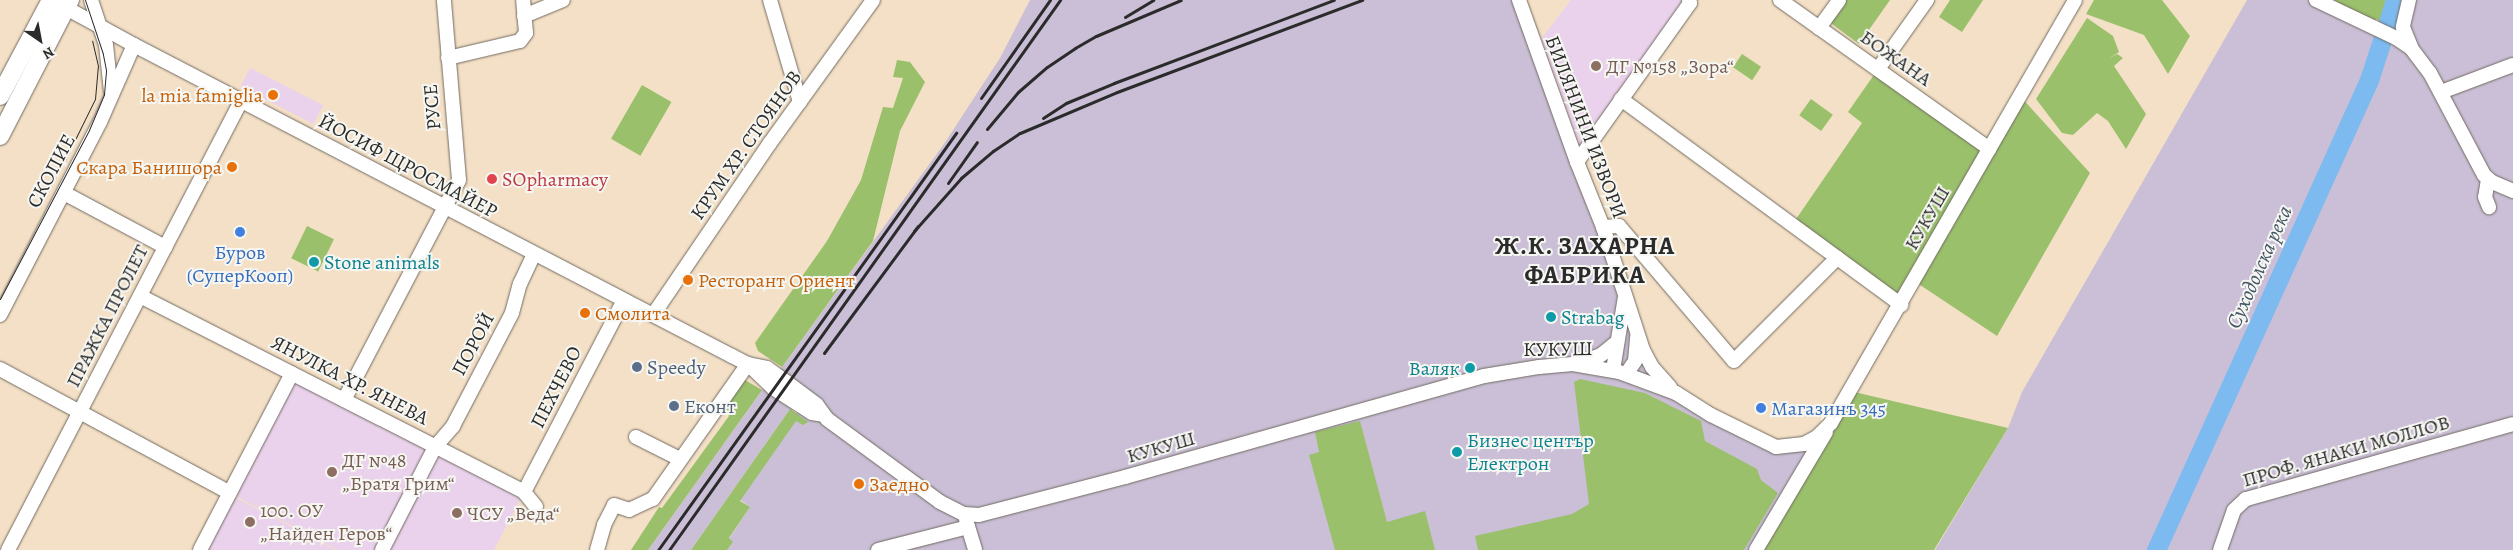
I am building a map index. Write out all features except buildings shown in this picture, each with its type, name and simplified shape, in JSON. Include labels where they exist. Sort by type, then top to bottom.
[{"type":"main road","points":[[0,96],[51,0]]},
{"type":"main road","points":[[0,136],[71,6]]},
{"type":"street","name":"ЙОСИФ ЩРОСМАЙЕР","points":[[51,0],[71,6],[100,27],[134,46],[748,364]]},
{"type":"street","points":[[91,0],[110,64],[111,95]]},
{"type":"street","name":"РУСЕ","points":[[344,400],[458,180],[444,0]]},
{"type":"street","points":[[448,58],[520,41],[526,33],[523,0]]},
{"type":"street","points":[[524,16],[563,0]]},
{"type":"street","points":[[770,0],[800,102]]},
{"type":"street","name":"КРУМ ХР. СТОЯНОВ","points":[[653,315],[873,0]]},
{"type":"street","name":"БИЛЯНИНИ ИЗВОРИ","points":[[1519,0],[1577,162],[1603,227],[1637,331],[1652,367],[1676,393]]},
{"type":"street","points":[[1577,162],[1690,3],[1689,0]]},
{"type":"street","name":"БОЖАНА","points":[[1780,0],[1990,149]]},
{"type":"street","points":[[1819,28],[1839,0]]},
{"type":"street","points":[[1878,69],[1927,0]]},
{"type":"street","name":"КУКУШ","points":[[748,364],[767,368],[817,405],[823,415],[966,520],[1484,376],[1512,370],[1574,364],[1613,370],[1676,393],[1711,416],[1776,447],[1804,444],[1817,437],[1831,423],[1901,305],[2075,0]]},
{"type":"street","points":[[2316,0],[2396,38],[2411,48]]},
{"type":"street","points":[[2409,0],[2403,27],[2411,48],[2441,92],[2488,179],[2486,197],[2489,206]]},
{"type":"street","name":"СКОПИЕ","points":[[0,315],[100,122],[134,46]]},
{"type":"street","points":[[2441,92],[2513,65]]},
{"type":"street","points":[[1621,99],[1901,305]]},
{"type":"street","name":"ПРАЖКА ПРОЛЕТ","points":[[8,550],[241,101]]},
{"type":"street","points":[[2488,179],[2513,191]]},
{"type":"street","points":[[64,193],[166,246]]},
{"type":"street","points":[[1603,227],[1619,226],[1734,361],[1837,258]]},
{"type":"street","name":"ПОРОЙ","points":[[382,550],[436,447],[453,426],[512,313],[520,284],[534,254]]},
{"type":"street","name":"ЯНУЛКА ХР. ЯНЕВА","points":[[140,296],[524,492],[536,507]]},
{"type":"street","points":[[1613,370],[1616,343],[1626,296]]},
{"type":"street","name":"ПЕХЧЕВО","points":[[524,492],[624,300]]},
{"type":"street","name":"БИЛЯНИНИ ИЗВОРИ","points":[[1626,374],[1635,361],[1637,331]]},
{"type":"street","points":[[1574,364],[1601,355],[1616,343]]},
{"type":"street","points":[[597,550],[604,525],[614,505],[629,510],[653,499],[748,364]]},
{"type":"street","points":[[0,368],[230,493]]},
{"type":"street","points":[[200,550],[292,373]]},
{"type":"street","points":[[1756,550],[1831,423]]},
{"type":"street","name":"ПРОФ. ЯНАКИ МОЛЛОВ","points":[[2220,550],[2234,510],[2246,499],[2513,424]]},
{"type":"street","points":[[636,437],[680,459]]},
{"type":"street","points":[[878,550],[966,520],[975,550]]},
{"type":"shaded area","points":[[1030,0],[1519,0],[1659,376],[1776,447],[1817,437],[1756,550],[727,550],[733,542],[729,539],[750,507],[739,499],[798,411],[790,409],[691,550],[648,550],[762,390],[782,367],[944,144],[1000,58]]},
{"type":"shaded area","name":"ДГ №158 „Зора“","points":[[1571,0],[1684,0],[1581,149],[1541,39]]},
{"type":"shaded area","points":[[2247,0],[2308,0],[2393,45],[2400,30],[2394,27],[2402,0],[2513,0],[2513,550],[1935,550],[2008,428],[2022,392]]},
{"type":"shaded area","points":[[250,68],[323,105],[314,124],[240,87]]},
{"type":"shaded area","name":"ДГ №48 „Братя Грим“","points":[[292,373],[524,492],[494,550],[337,550],[230,493]]},
{"type":"shaded area","name":"100. ОУ „Найден Геров“","points":[[231,495],[335,550],[202,550]]},
{"type":"green space","points":[[1843,0],[1890,0],[1859,44],[1828,21]]},
{"type":"green space","points":[[1950,0],[1983,0],[1962,32],[1939,17]]},
{"type":"green space","points":[[2094,0],[2162,0],[2190,36],[2168,74],[2144,35],[2086,14]]},
{"type":"green space","points":[[2334,0],[2386,0],[2380,21],[2376,19],[2375,22]]},
{"type":"green space","points":[[2087,18],[2113,36],[2119,52],[2108,59],[2117,54],[2123,58],[2114,66],[2146,114],[2126,149],[2108,121],[2097,113],[2073,135],[2062,133],[2036,99]]},
{"type":"green space","points":[[1742,54],[1761,67],[1752,80],[1733,67]]},
{"type":"green space","points":[[897,60],[910,62],[925,82],[900,131],[873,241],[782,367],[758,351],[755,343],[827,241],[861,180],[883,107],[893,108],[903,78],[893,77]]},
{"type":"green space","points":[[1878,69],[1990,148],[2020,96],[2090,173],[1997,336],[1914,281],[1901,305],[1792,225],[1862,123],[1848,112]]},
{"type":"green space","points":[[642,85],[671,102],[640,156],[611,139]]},
{"type":"green space","points":[[1811,99],[1833,115],[1821,131],[1799,115]]},
{"type":"green space","points":[[307,226],[334,239],[318,272],[291,258]]},
{"type":"green space","points":[[1580,379],[1645,393],[1701,421],[1705,441],[1757,469],[1761,480],[1778,493],[1744,550],[1478,550],[1475,536],[1572,514],[1589,504],[1574,382]]},
{"type":"green space","points":[[745,380],[762,390],[648,550],[631,550],[659,507],[662,508],[729,416],[722,410]]},
{"type":"green space","points":[[1850,391],[2008,428],[1934,550],[1756,550]]},
{"type":"green space","points":[[790,409],[808,422],[803,425],[796,421],[740,501],[750,507],[729,538],[733,542],[727,550],[691,550]]},
{"type":"green space","points":[[1360,421],[1387,522],[1425,511],[1435,550],[1335,550],[1309,455],[1319,452],[1315,432]]},
{"type":"water","points":[[2386,0],[2402,0],[2394,27],[2380,21]]},
{"type":"waterway","name":"Суходолска река","points":[[2156,550],[2369,80],[2395,0]]},
{"type":"tram line","points":[[0,299],[89,130],[104,94],[106,70],[103,54],[85,0]]},
{"type":"tram line","points":[[63,164],[95,99],[98,66],[92,41]]},
{"type":"railway","points":[[981,98],[1050,0]]},
{"type":"railway","points":[[669,550],[1060,0]]},
{"type":"railway","points":[[1125,17],[1153,0]]},
{"type":"railway","points":[[987,129],[1018,92],[1047,67],[1075,48],[1096,36],[1181,0]]},
{"type":"railway","points":[[1043,118],[1066,103],[1114,83],[1334,0]]},
{"type":"railway","points":[[914,231],[961,178],[993,151],[1020,133],[1117,92],[1362,0]]},
{"type":"railway","points":[[658,550],[956,133]]},
{"type":"railway","points":[[948,183],[977,142]]},
{"type":"railway","points":[[824,353],[918,226]]},
{"type":"place","name":"ДГ №158 „Зора“","points":[[1596,66]]},
{"type":"place","name":"la mia famiglia","points":[[273,95]]},
{"type":"place","name":"Скара Банишора","points":[[232,167]]},
{"type":"place","name":"SOpharmacy","points":[[492,179]]},
{"type":"place","name":"Буров (СуперКооп)","points":[[240,232]]},
{"type":"place","name":"Stone animals","points":[[314,262]]},
{"type":"place","name":"Ресторант Ориент","points":[[688,280]]},
{"type":"place","name":"Смолита","points":[[585,313]]},
{"type":"place","name":"Strabag","points":[[1551,317]]},
{"type":"place","name":"Speedy","points":[[637,367]]},
{"type":"place","name":"Валяк","points":[[1470,368]]},
{"type":"place","name":"Еконт","points":[[674,406]]},
{"type":"place","name":"Магазинъ 345","points":[[1761,408]]},
{"type":"place","name":"Бизнес център Електрон","points":[[1457,452]]},
{"type":"place","name":"ДГ №48 „Братя Грим“","points":[[332,472]]},
{"type":"place","name":"Заедно","points":[[859,484]]},
{"type":"place","name":"ЧСУ „Веда“","points":[[457,513]]},
{"type":"place","name":"100. ОУ „Найден Геров“","points":[[250,522]]},
{"type":"district","name":"Ж.К. ЗАХАРНА ФАБРИКА","points":[[1585,262]]}]
